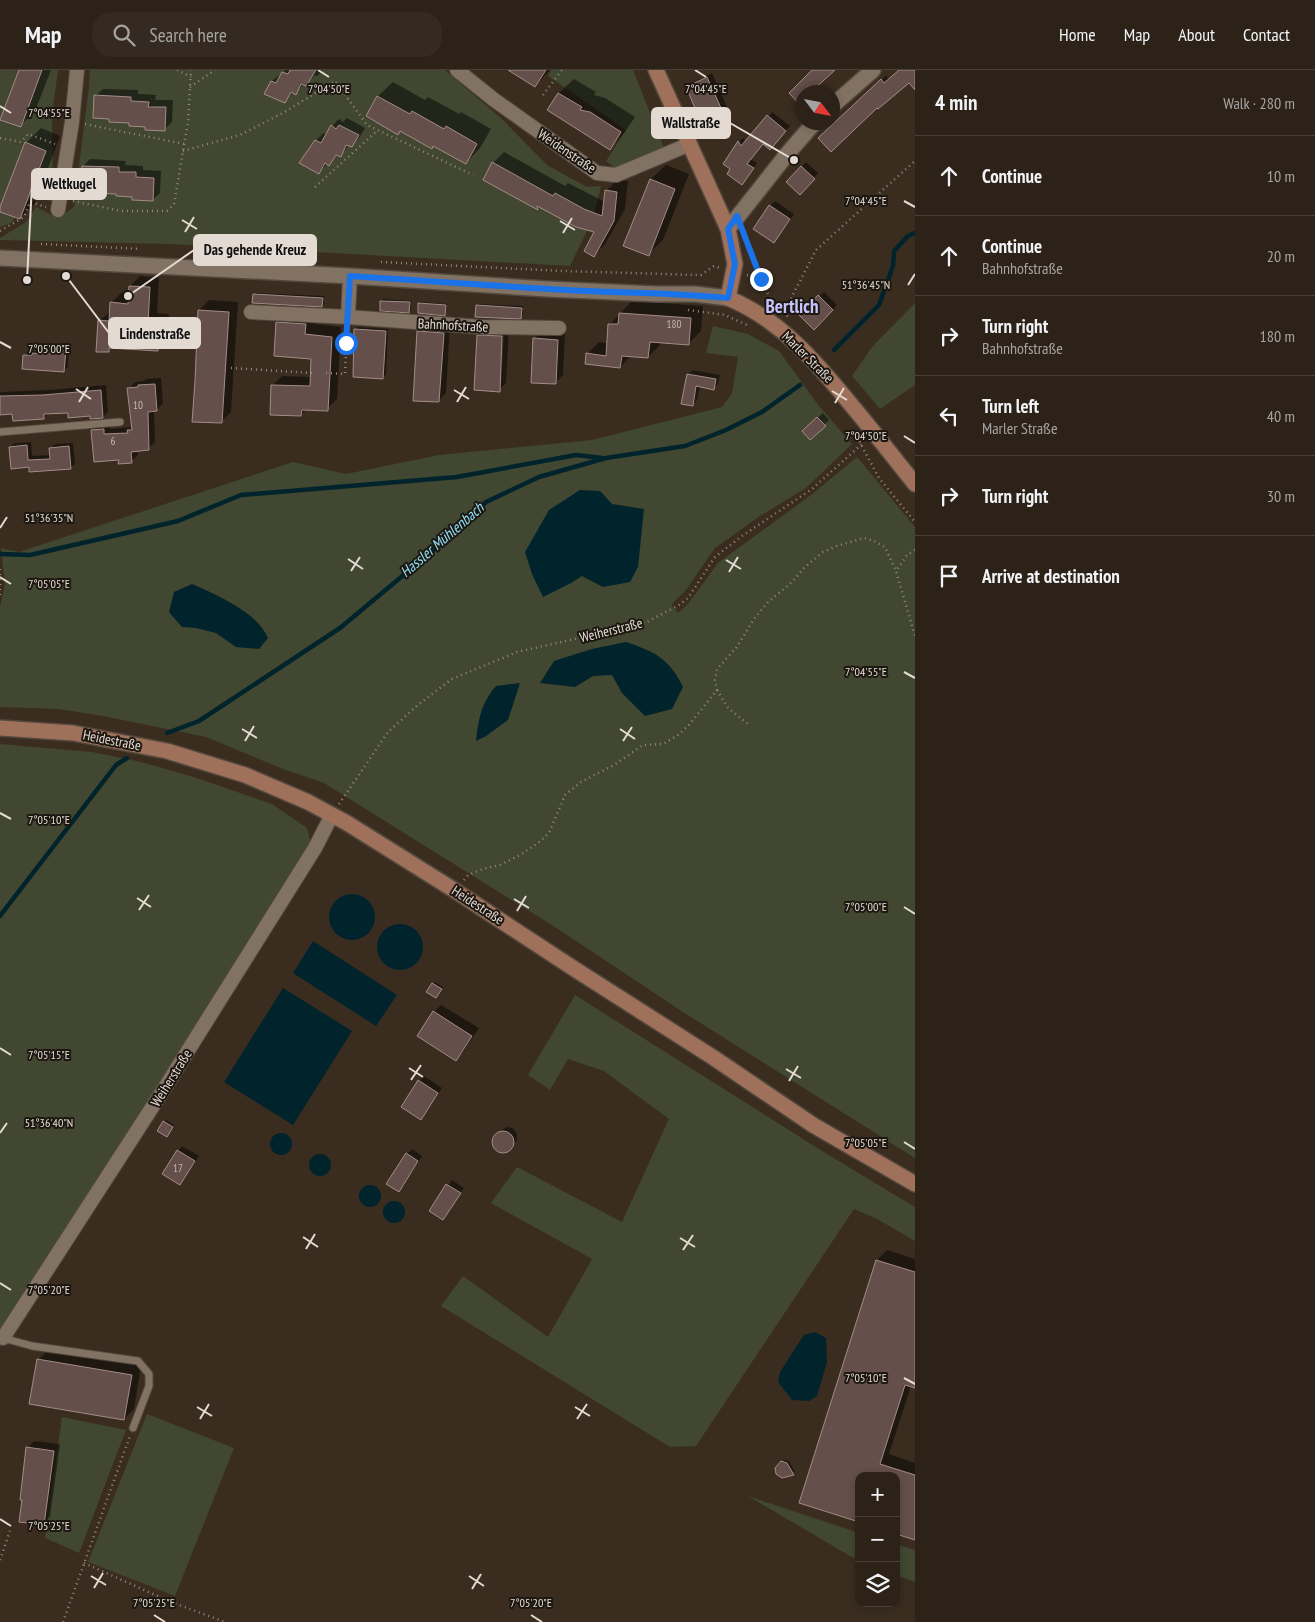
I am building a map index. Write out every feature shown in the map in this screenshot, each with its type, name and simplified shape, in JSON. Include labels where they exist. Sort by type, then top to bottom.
[{"type":"main road","points":[[656,70],[728,229],[735,264],[728,298]]},
{"type":"main road","name":"Marler Straße","points":[[728,298],[758,313],[805,350],[915,484]]},
{"type":"main road","name":"Heidestraße","points":[[0,728],[72,732],[167,751],[245,775],[308,802],[336,809],[454,890],[714,1058],[813,1125],[915,1184]]},
{"type":"street","points":[[58,210],[72,122],[77,70]]},
{"type":"street","name":"Weidenstraße","points":[[457,70],[500,105],[597,173],[616,175],[690,144]]},
{"type":"street","points":[[840,99],[873,70]]},
{"type":"street","points":[[728,229],[808,130]]},
{"type":"street","points":[[0,258],[350,276],[547,289],[695,294],[728,298]]},
{"type":"street","points":[[348,317],[350,276]]},
{"type":"street","name":"Bahnhofstraße","points":[[252,312],[481,327],[559,328]]},
{"type":"street","name":"Weiherstraße","points":[[2,1338],[162,1092],[314,848],[336,809]]},
{"type":"lane","points":[[0,432],[120,422]]},
{"type":"lane","points":[[2,1338],[32,1346],[138,1361],[149,1374],[149,1386],[133,1428]]},
{"type":"path","points":[[177,70],[191,77]]},
{"type":"path","points":[[0,231],[24,217],[30,202],[58,210],[75,200],[121,211],[167,211],[174,204],[188,122],[191,70]]},
{"type":"path","points":[[190,87],[215,70]]},
{"type":"path","points":[[543,95],[562,70]]},
{"type":"path","points":[[183,150],[240,135],[283,113],[335,81],[367,125],[473,174]]},
{"type":"path","points":[[72,122],[184,144]]},
{"type":"path","points":[[316,187],[378,130]]},
{"type":"path","points":[[0,138],[21,142],[28,134],[68,149]]},
{"type":"path","points":[[784,312],[816,250],[915,161]]},
{"type":"path","points":[[737,216],[761,279]]},
{"type":"path","points":[[38,244],[143,250]]},
{"type":"path","points":[[373,262],[696,276],[701,275],[714,266],[718,267]]},
{"type":"path","points":[[766,302],[769,296]]},
{"type":"path","points":[[326,374],[345,374],[348,317]]},
{"type":"path","points":[[232,368],[312,373]]},
{"type":"path","name":"Weiherstraße","points":[[336,809],[388,732],[419,704],[452,680],[517,652],[644,623],[679,605],[688,598],[715,557],[742,536],[812,489],[875,434]]},
{"type":"path","points":[[748,724],[728,708],[717,690],[715,680],[717,669],[736,648],[754,619],[768,602],[792,583],[823,552],[864,538],[885,547],[896,571],[915,636]]},
{"type":"path","points":[[896,571],[907,555],[915,550]]},
{"type":"path","points":[[0,569],[0,598]]},
{"type":"path","points":[[454,890],[468,875],[500,865],[538,843],[549,833],[565,795],[581,782],[614,765],[643,745],[663,744],[678,736],[717,690]]},
{"type":"path","points":[[63,1622],[133,1428]]},
{"type":"path","points":[[0,1560],[10,1531]]},
{"type":"path","points":[[84,1563],[171,1602],[225,1622]]},
{"type":"green space","points":[[0,70],[58,70],[52,116],[53,202],[32,196],[11,223],[0,227]]},
{"type":"green space","points":[[90,70],[445,70],[502,119],[547,165],[587,187],[601,186],[593,219],[570,266],[169,244],[0,240],[0,238],[26,222],[36,207],[58,218],[74,207]]},
{"type":"green space","points":[[551,70],[633,70],[664,148],[615,168],[606,161],[626,130],[548,76]]},
{"type":"green space","points":[[915,303],[915,385],[880,409],[852,376],[872,347]]},
{"type":"green space","points":[[713,326],[748,334],[779,351],[819,406],[852,444],[806,488],[760,516],[715,548],[686,590],[671,605],[678,613],[688,604],[718,563],[811,495],[857,457],[915,527],[915,1158],[683,1012],[555,927],[324,783],[283,769],[206,737],[59,709],[0,707],[0,607],[5,585],[1,548],[19,552],[293,462],[346,474],[439,455],[592,440],[722,407],[732,393],[738,357],[706,353]]},
{"type":"green space","points":[[0,744],[92,752],[137,761],[194,777],[272,804],[307,828],[311,844],[5,1331],[0,1331]]},
{"type":"green space","points":[[575,995],[822,1151],[915,1207],[915,1241],[877,1219],[854,1209],[696,1446],[670,1447],[441,1306],[463,1276],[548,1337],[592,1259],[491,1203],[517,1167],[622,1222],[669,1119],[604,1071],[568,1059],[550,1090],[528,1075]]},
{"type":"green space","points":[[147,1414],[234,1448],[175,1596],[88,1562]]},
{"type":"green space","points":[[62,1417],[126,1430],[79,1553],[45,1538]]},
{"type":"green space","points":[[748,1496],[855,1532],[855,1558]]},
{"type":"green space","points":[[900,1545],[915,1550],[915,1582],[900,1576]]},
{"type":"water","points":[[580,490],[600,491],[612,504],[644,509],[638,567],[630,582],[603,587],[582,576],[543,597],[532,574],[525,552],[549,510]]},
{"type":"water","points":[[192,584],[235,605],[255,620],[268,638],[259,649],[236,647],[216,633],[182,627],[169,612],[174,592]]},
{"type":"water","points":[[626,642],[660,657],[678,677],[683,687],[672,709],[645,716],[622,693],[612,675],[593,676],[575,687],[540,683],[554,661],[592,649]]},
{"type":"water","points":[[520,683],[508,720],[476,741],[482,711],[487,699],[496,686]]},
{"type":"water","points":[[352,894],[365,898],[371,904],[375,917],[371,930],[365,936],[352,940],[339,936],[333,930],[329,917],[333,904],[339,898]]},
{"type":"water","points":[[400,924],[413,928],[419,934],[423,947],[419,960],[413,966],[400,970],[387,966],[381,960],[377,947],[381,934],[387,928]]},
{"type":"water","points":[[313,941],[397,995],[376,1026],[293,973]]},
{"type":"water","points":[[283,988],[352,1031],[293,1125],[224,1082]]},
{"type":"water","points":[[281,1133],[291,1140],[292,1144],[285,1154],[281,1155],[271,1148],[270,1144],[277,1134]]},
{"type":"water","points":[[320,1154],[330,1161],[331,1165],[324,1175],[320,1176],[310,1169],[309,1165],[316,1155]]},
{"type":"water","points":[[370,1185],[378,1188],[381,1196],[378,1204],[370,1207],[362,1204],[359,1196],[362,1188]]},
{"type":"water","points":[[394,1201],[402,1204],[405,1212],[402,1220],[394,1223],[386,1220],[383,1212],[386,1204]]},
{"type":"water","points":[[815,1332],[826,1338],[827,1362],[817,1396],[809,1401],[792,1400],[778,1382],[780,1372],[804,1335]]},
{"type":"building","points":[[19,70],[42,70],[21,127],[0,120]]},
{"type":"building","points":[[290,70],[316,70],[306,86],[301,84],[296,95],[291,92],[285,103],[264,94],[271,81],[276,83],[282,72],[288,74]]},
{"type":"building","points":[[508,70],[546,70],[535,87]]},
{"type":"building","points":[[812,70],[835,70],[819,85],[797,85]]},
{"type":"building","points":[[899,70],[915,70],[915,90],[909,83],[877,108],[831,152],[818,138],[827,130],[840,130],[840,117],[881,79],[884,83]]},
{"type":"building","points":[[707,77],[726,119],[704,129],[686,87]]},
{"type":"building","points":[[795,87],[795,99],[789,93]]},
{"type":"building","points":[[558,93],[582,107],[580,110],[590,112],[621,132],[610,150],[547,110]]},
{"type":"building","points":[[94,95],[131,97],[131,101],[149,102],[148,107],[166,107],[165,131],[145,130],[145,127],[129,126],[129,123],[109,122],[109,119],[93,118]]},
{"type":"building","points":[[377,96],[410,114],[412,111],[444,129],[446,126],[477,144],[466,164],[433,146],[432,149],[400,131],[398,135],[366,116]]},
{"type":"building","points":[[767,115],[786,131],[770,150],[763,144],[747,164],[754,168],[742,185],[727,174],[730,169],[723,164],[738,141],[741,146]]},
{"type":"building","points":[[331,125],[336,129],[339,125],[359,135],[352,147],[346,145],[341,157],[336,155],[329,166],[325,163],[319,174],[299,163],[315,140],[321,143]]},
{"type":"building","points":[[25,142],[46,151],[20,219],[0,212],[0,207]]},
{"type":"building","points":[[492,162],[553,196],[555,193],[584,209],[602,216],[605,190],[617,192],[614,221],[594,257],[584,251],[594,232],[576,227],[537,206],[538,210],[483,180]]},
{"type":"building","points":[[82,166],[119,167],[119,172],[136,172],[136,177],[154,178],[153,201],[132,200],[132,197],[96,193],[97,189],[80,188]]},
{"type":"building","points":[[801,166],[815,179],[800,195],[786,182]]},
{"type":"building","points":[[650,179],[675,189],[649,256],[623,246]]},
{"type":"building","points":[[769,205],[790,219],[774,243],[753,229]]},
{"type":"building","points":[[129,286],[150,287],[148,323],[160,324],[158,351],[109,348],[109,352],[96,352],[98,320],[109,321],[110,302],[128,304]]},
{"type":"building","points":[[253,294],[323,298],[322,307],[252,303]]},
{"type":"building","points":[[818,295],[833,310],[814,330],[799,315]]},
{"type":"building","points":[[380,301],[410,302],[409,313],[380,311]]},
{"type":"building","points":[[418,303],[446,305],[445,316],[418,313]]},
{"type":"building","points":[[476,305],[522,308],[521,319],[475,317]]},
{"type":"building","points":[[198,310],[229,312],[222,423],[192,422]]},
{"type":"building","points":[[619,313],[691,318],[689,345],[650,342],[648,358],[622,356],[620,368],[585,364],[586,353],[606,356],[608,324],[618,324]]},
{"type":"building","points":[[276,322],[306,324],[305,334],[332,337],[328,411],[302,410],[301,416],[270,415],[271,385],[310,386],[311,359],[274,356]]},
{"type":"building","points":[[354,329],[386,331],[383,379],[353,377]]},
{"type":"building","points":[[417,331],[444,333],[439,402],[413,401]]},
{"type":"building","points":[[477,335],[502,336],[500,392],[474,390]]},
{"type":"building","points":[[533,338],[558,340],[556,384],[531,383]]},
{"type":"building","points":[[43,349],[66,350],[64,372],[22,369],[23,355],[32,355],[32,353],[43,354]]},
{"type":"building","points":[[687,374],[716,379],[714,390],[696,386],[693,406],[681,404]]},
{"type":"building","points":[[155,384],[157,411],[148,412],[149,450],[131,452],[132,463],[118,464],[119,460],[94,462],[91,430],[104,429],[104,434],[128,433],[127,430],[132,430],[127,388]]},
{"type":"building","points":[[101,390],[103,418],[90,419],[90,416],[68,418],[68,413],[44,414],[44,419],[13,421],[12,414],[0,415],[0,396],[43,395]]},
{"type":"building","points":[[817,417],[826,426],[810,440],[802,431]]},
{"type":"building","points":[[27,445],[28,460],[50,459],[49,448],[69,446],[71,469],[29,472],[29,467],[11,469],[9,447]]},
{"type":"building","points":[[432,983],[442,989],[436,998],[426,992]]},
{"type":"building","points":[[433,1011],[472,1036],[456,1061],[417,1036]]},
{"type":"building","points":[[418,1080],[438,1093],[421,1120],[401,1107]]},
{"type":"building","points":[[163,1121],[173,1127],[167,1137],[157,1131]]},
{"type":"building","points":[[503,1131],[513,1138],[514,1142],[507,1152],[503,1153],[493,1146],[492,1142],[499,1132]]},
{"type":"building","points":[[177,1150],[195,1161],[180,1185],[162,1174]]},
{"type":"building","points":[[406,1153],[418,1161],[399,1192],[386,1184]]},
{"type":"building","points":[[446,1184],[461,1193],[443,1220],[429,1211]]},
{"type":"building","points":[[876,1260],[915,1272],[915,1388],[905,1385],[880,1464],[915,1475],[915,1540],[900,1535],[900,1472],[855,1472],[855,1521],[799,1503]]},
{"type":"building","points":[[37,1359],[132,1375],[124,1420],[29,1404]]},
{"type":"building","points":[[26,1447],[54,1451],[44,1525],[19,1522]]},
{"type":"building","points":[[781,1461],[787,1463],[794,1475],[782,1478],[776,1474],[775,1468]]},
{"type":"waterway","points":[[834,350],[879,305],[893,266],[894,251],[908,236],[915,233]]},
{"type":"waterway","name":"Hassler Mühlenbach","points":[[167,733],[199,721],[340,628],[436,548],[486,502],[539,477],[606,458],[685,446],[726,430],[762,412],[800,385]]},
{"type":"waterway","points":[[0,554],[30,555],[178,521],[241,495],[457,477],[576,455],[602,458]]},
{"type":"waterway","name":"Hassler Mühlenbach","points":[[0,916],[116,765],[127,758]]},
{"type":"place","name":"Wallstraße","points":[[794,160]]},
{"type":"place","name":"Lindenstraße","points":[[66,276]]},
{"type":"place","name":"Weltkugel","points":[[27,280]]},
{"type":"place","name":"Das gehende Kreuz","points":[[128,296]]},
{"type":"district","name":"Bertlich","points":[[792,306]]},
{"type":"route","points":[[346,343],[350,276],[547,289],[695,294],[728,298],[735,272],[734,254],[728,229],[737,216],[761,279]]}]
